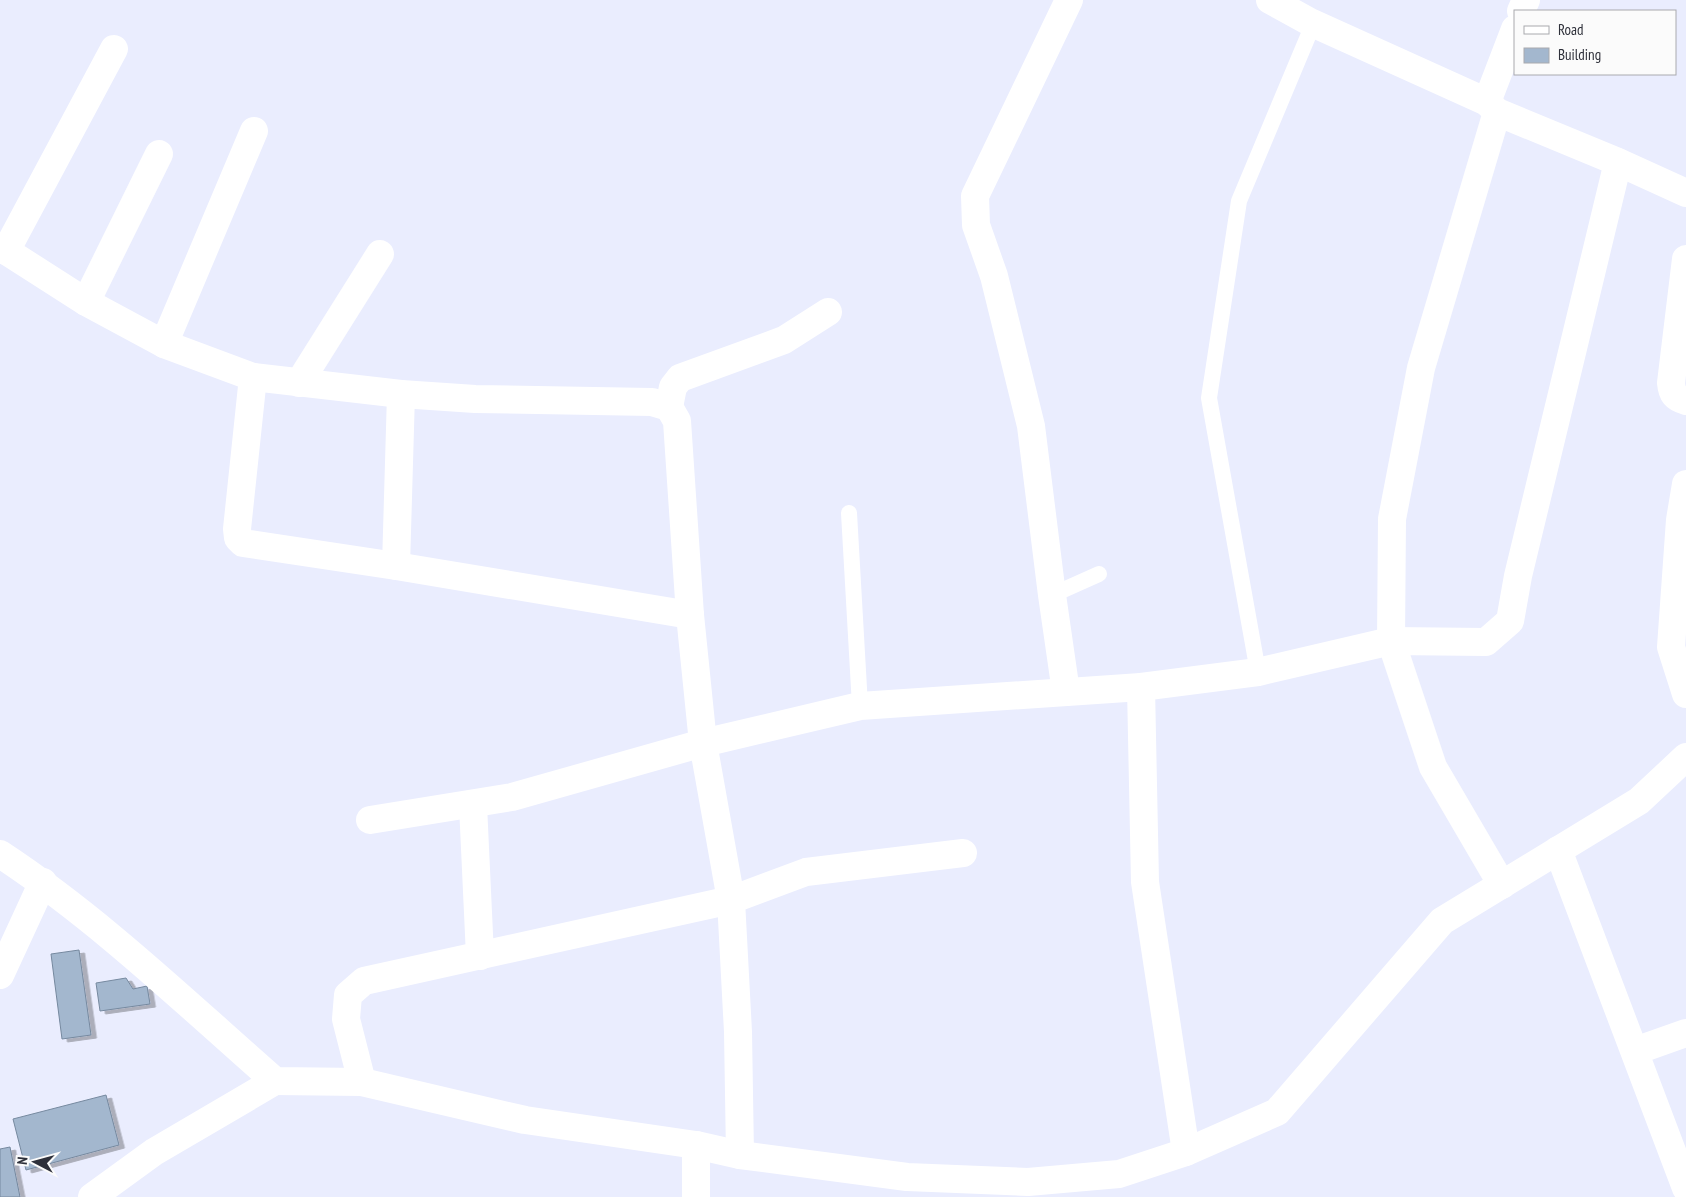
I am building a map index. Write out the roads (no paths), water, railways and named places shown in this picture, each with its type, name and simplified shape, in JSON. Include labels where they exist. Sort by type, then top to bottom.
[{"type":"street","points":[[1066,692],[1031,426],[994,276],[976,225],[975,196],[1069,0]]},
{"type":"street","points":[[1270,0],[1492,107],[1686,193]]},
{"type":"street","points":[[1502,885],[1433,768],[1391,641],[1392,519],[1421,368],[1514,32]]},
{"type":"street","points":[[114,48],[3,249],[86,302],[164,344],[253,377],[299,384],[401,394],[475,399],[652,402],[669,407]]},
{"type":"street","points":[[164,344],[254,131]]},
{"type":"street","points":[[86,302],[159,154]]},
{"type":"street","points":[[370,820],[473,805],[512,797],[703,743],[860,706],[1141,687],[1258,672],[1391,641],[1486,642],[1510,620],[1518,576],[1618,162]]},
{"type":"street","points":[[299,384],[380,254]]},
{"type":"street","points":[[1686,259],[1671,383],[1672,392],[1676,398],[1686,402]]},
{"type":"street","points":[[740,1155],[738,1032],[731,900],[703,743],[690,615],[677,421],[669,407],[673,388],[680,378],[784,340],[828,312]]},
{"type":"street","points":[[253,377],[237,529],[238,538],[243,543],[396,566],[690,615]]},
{"type":"street","points":[[396,566],[401,394]]},
{"type":"street","points":[[1686,484],[1680,520],[1671,647],[1686,694]]},
{"type":"street","points":[[1141,687],[1145,882],[1186,1152]]},
{"type":"street","points":[[92,1197],[154,1152],[275,1081],[362,1082],[525,1120],[696,1146],[907,1187],[1028,1182],[1120,1185],[1186,1152],[1276,1112],[1442,921],[1639,801],[1686,757]]},
{"type":"street","points":[[473,805],[480,956]]},
{"type":"street","points":[[1558,850],[1686,1188]]},
{"type":"street","points":[[362,1082],[346,1019],[348,995],[364,981],[731,900],[806,872],[963,853]]},
{"type":"street","points":[[0,854],[43,882],[150,971],[275,1081]]},
{"type":"street","points":[[0,975],[43,882]]},
{"type":"street","points":[[1635,1051],[1686,1033]]},
{"type":"street","points":[[696,1146],[696,1197]]},
{"type":"lane","points":[[1258,672],[1209,398],[1239,201],[1314,22]]},
{"type":"lane","points":[[849,514],[860,706]]},
{"type":"lane","points":[[1052,595],[1099,574]]}]
